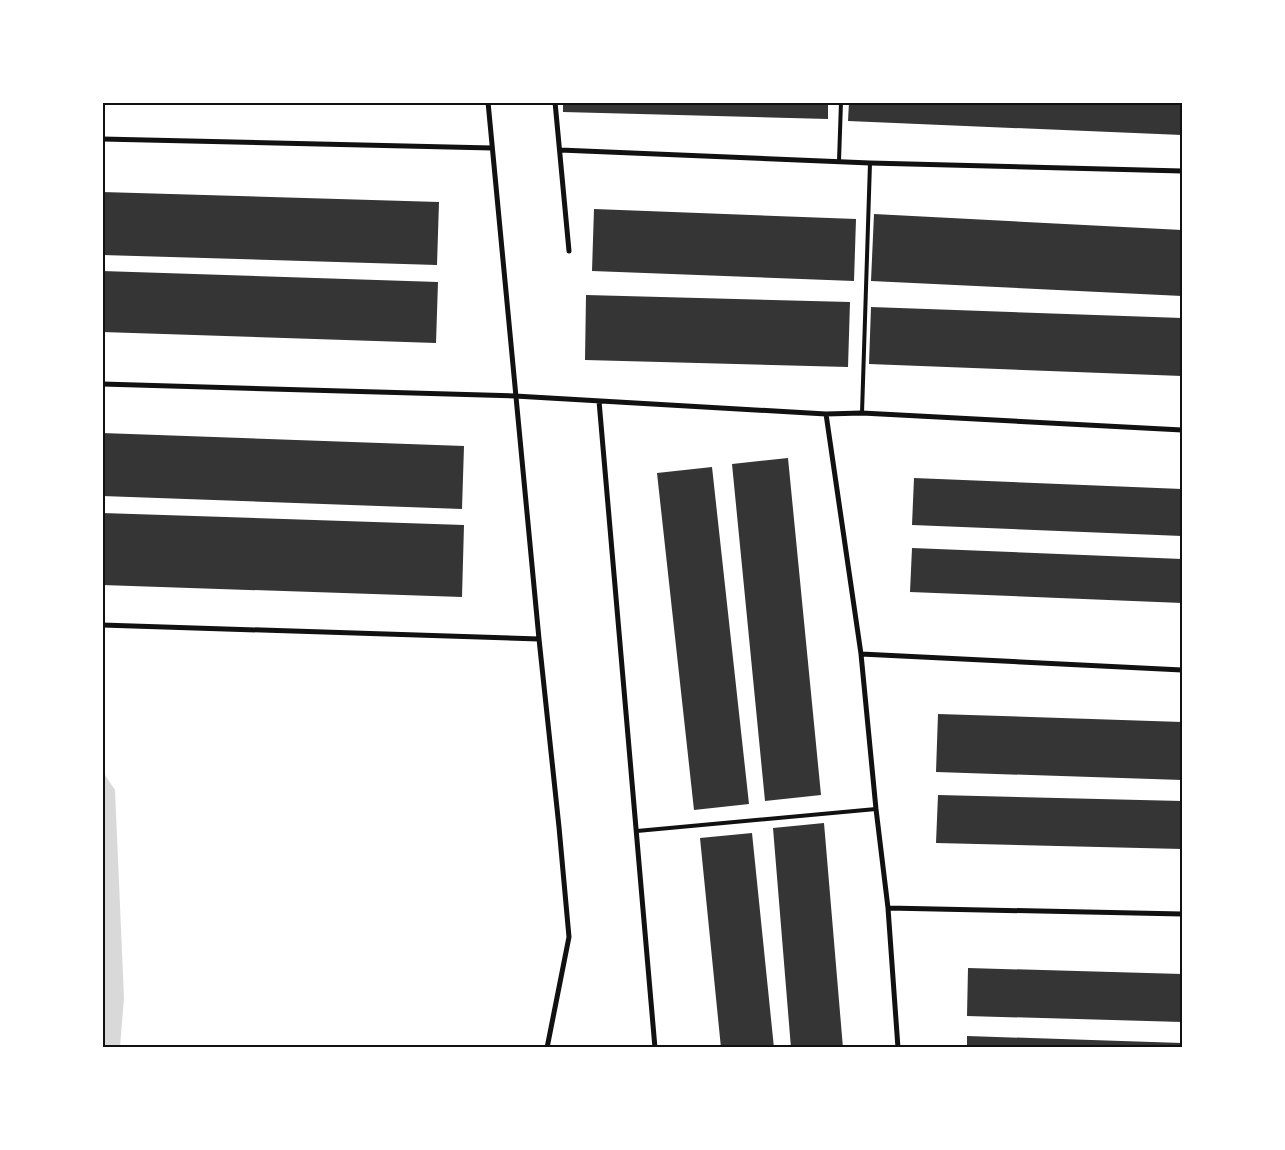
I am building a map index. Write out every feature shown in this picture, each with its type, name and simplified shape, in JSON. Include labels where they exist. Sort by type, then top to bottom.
[{"type":"street","points":[[488,102],[515,396],[559,827],[568,937],[547,1048]]},
{"type":"street","points":[[555,102],[569,251]]},
{"type":"street","points":[[102,139],[492,148]]},
{"type":"street","points":[[560,150],[870,163],[1182,171]]},
{"type":"street","points":[[102,384],[515,396],[826,414],[862,414],[1182,430]]},
{"type":"street","points":[[599,401],[655,1048]]},
{"type":"street","points":[[826,414],[861,654],[888,908],[898,1048]]},
{"type":"street","points":[[102,625],[539,639]]},
{"type":"street","points":[[861,654],[1182,670]]},
{"type":"street","points":[[888,908],[1182,914]]},
{"type":"lane","points":[[839,161],[841,102]]},
{"type":"lane","points":[[862,414],[870,163]]},
{"type":"lane","points":[[637,831],[876,809]]},
{"type":"shaded area","points":[[103,772],[115,790],[124,998],[120,1047],[103,1047]]},
{"type":"building","points":[[563,102],[828,102],[828,119],[563,112]]},
{"type":"building","points":[[849,102],[1182,102],[1182,135],[848,121]]},
{"type":"building","points":[[102,192],[439,202],[437,265],[102,255]]},
{"type":"building","points":[[594,209],[856,219],[854,281],[592,271]]},
{"type":"building","points":[[874,214],[1182,230],[1182,296],[871,281]]},
{"type":"building","points":[[102,271],[438,282],[436,343],[102,332]]},
{"type":"building","points":[[586,295],[850,302],[848,367],[585,360]]},
{"type":"building","points":[[871,307],[1182,318],[1182,376],[869,364]]},
{"type":"building","points":[[102,433],[464,446],[462,509],[102,496]]},
{"type":"building","points":[[788,458],[821,795],[765,801],[732,464]]},
{"type":"building","points":[[712,467],[749,804],[694,810],[657,473]]},
{"type":"building","points":[[914,478],[1182,489],[1182,536],[912,525]]},
{"type":"building","points":[[102,513],[464,525],[462,597],[102,585]]},
{"type":"building","points":[[912,548],[1182,559],[1182,603],[910,592]]},
{"type":"building","points":[[938,714],[1182,722],[1182,780],[936,772]]},
{"type":"building","points":[[938,795],[1182,801],[1182,849],[936,843]]},
{"type":"building","points":[[824,823],[843,1048],[791,1048],[773,828]]},
{"type":"building","points":[[752,833],[774,1048],[721,1048],[700,838]]},
{"type":"building","points":[[968,968],[1182,974],[1182,1022],[967,1016]]},
{"type":"building","points":[[967,1036],[1182,1043],[1182,1048],[967,1048]]}]
